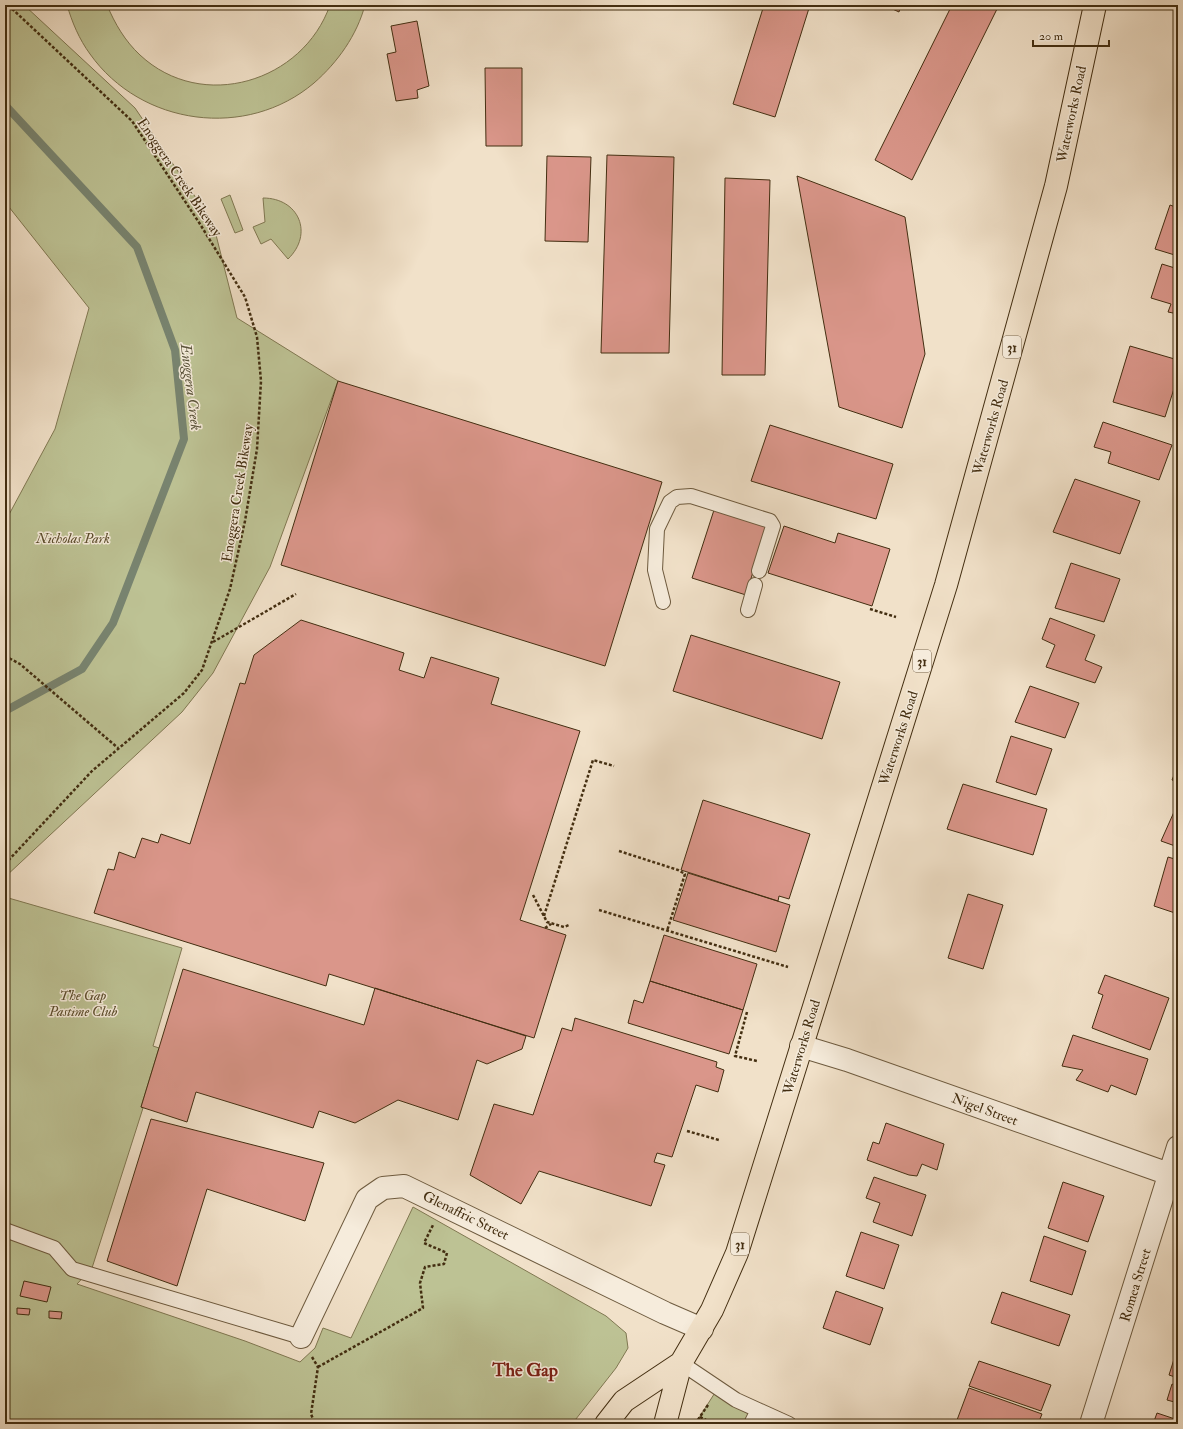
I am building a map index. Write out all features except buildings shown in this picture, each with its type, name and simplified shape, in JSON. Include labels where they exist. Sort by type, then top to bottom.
[{"type":"main road","name":"Waterworks Road","points":[[665,1424],[681,1363],[702,1329],[723,1288],[737,1254],[896,747],[961,531],[1054,193],[1096,5]]},
{"type":"main road","name":"Waterworks Road","points":[[606,1424],[624,1401],[681,1363]]},
{"type":"street","name":"Nigel Street","points":[[801,1046],[854,1063],[1169,1174]]},
{"type":"street","name":"Romea Street","points":[[1091,1424],[1178,1147]]},
{"type":"street","name":"Glenaffric Street","points":[[301,1337],[367,1199],[383,1188],[404,1186],[665,1313],[702,1329]]},
{"type":"lane","points":[[663,602],[654,570],[657,529],[670,502],[677,497],[691,496],[770,521],[773,526],[760,571]]},
{"type":"lane","points":[[748,610],[755,585]]},
{"type":"lane","points":[[5,1230],[54,1248],[72,1270],[301,1337]]},
{"type":"lane","points":[[681,1363],[736,1400],[789,1424]]},
{"type":"lane","points":[[751,1424],[758,1410]]},
{"type":"path","name":"Enoggera Creek Bikeway","points":[[5,864],[92,771],[184,693],[202,670],[213,642],[220,613],[230,589],[245,521],[257,449],[261,381],[257,337],[245,297],[208,236],[132,121],[8,5]]},
{"type":"path","points":[[213,642],[296,594]]},
{"type":"path","points":[[870,609],[896,617]]},
{"type":"path","points":[[5,656],[20,664],[118,748]]},
{"type":"path","points":[[544,916],[569,839],[592,760],[614,766]]},
{"type":"path","points":[[619,851],[678,870],[685,874],[667,931]]},
{"type":"path","points":[[533,895],[547,922],[564,927],[569,924]]},
{"type":"path","points":[[599,910],[788,966]]},
{"type":"path","points":[[545,928],[552,924]]},
{"type":"path","points":[[747,1012],[735,1056],[757,1061]]},
{"type":"path","points":[[687,1131],[719,1140]]},
{"type":"path","points":[[318,1367],[423,1308],[420,1283],[425,1267],[444,1264],[447,1252],[424,1243],[443,1204]]},
{"type":"path","points":[[301,1337],[318,1367],[311,1414],[315,1424]]},
{"type":"path","points":[[700,1417],[714,1424]]},
{"type":"green space","name":"Nicholas Park","points":[[5,5],[24,5],[135,108],[213,223],[237,318],[338,381],[270,567],[213,673],[182,712],[5,877],[5,522],[55,429],[89,308],[5,202]]},
{"type":"green space","points":[[67,5],[107,5],[113,19],[130,44],[140,55],[165,73],[192,82],[220,85],[248,81],[274,70],[298,53],[317,32],[330,5],[365,5],[357,27],[346,47],[323,75],[314,83],[287,101],[258,113],[227,118],[196,117],[166,110],[137,97],[112,78],[90,54],[76,30]]},
{"type":"green space","points":[[230,195],[243,230],[235,233],[221,199]]},
{"type":"green space","points":[[263,198],[286,204],[294,211],[299,219],[301,229],[300,239],[296,249],[288,259],[271,239],[261,244],[253,227],[265,222]]},
{"type":"green space","name":"The Gap Pastime Club","points":[[5,897],[182,948],[153,1046],[159,1048],[141,1107],[143,1108],[92,1268],[77,1284],[245,1341],[300,1362],[315,1348],[323,1328],[351,1338],[413,1207],[606,1316],[626,1333],[628,1348],[616,1368],[572,1424],[5,1424]]},
{"type":"green space","points":[[718,1388],[795,1424],[695,1424]]},
{"type":"waterway","name":"Enoggera Creek","points":[[5,105],[137,247],[175,350],[184,439],[113,623],[82,669],[5,711]]},
{"type":"district","name":"The Gap","points":[[525,1370]]}]
